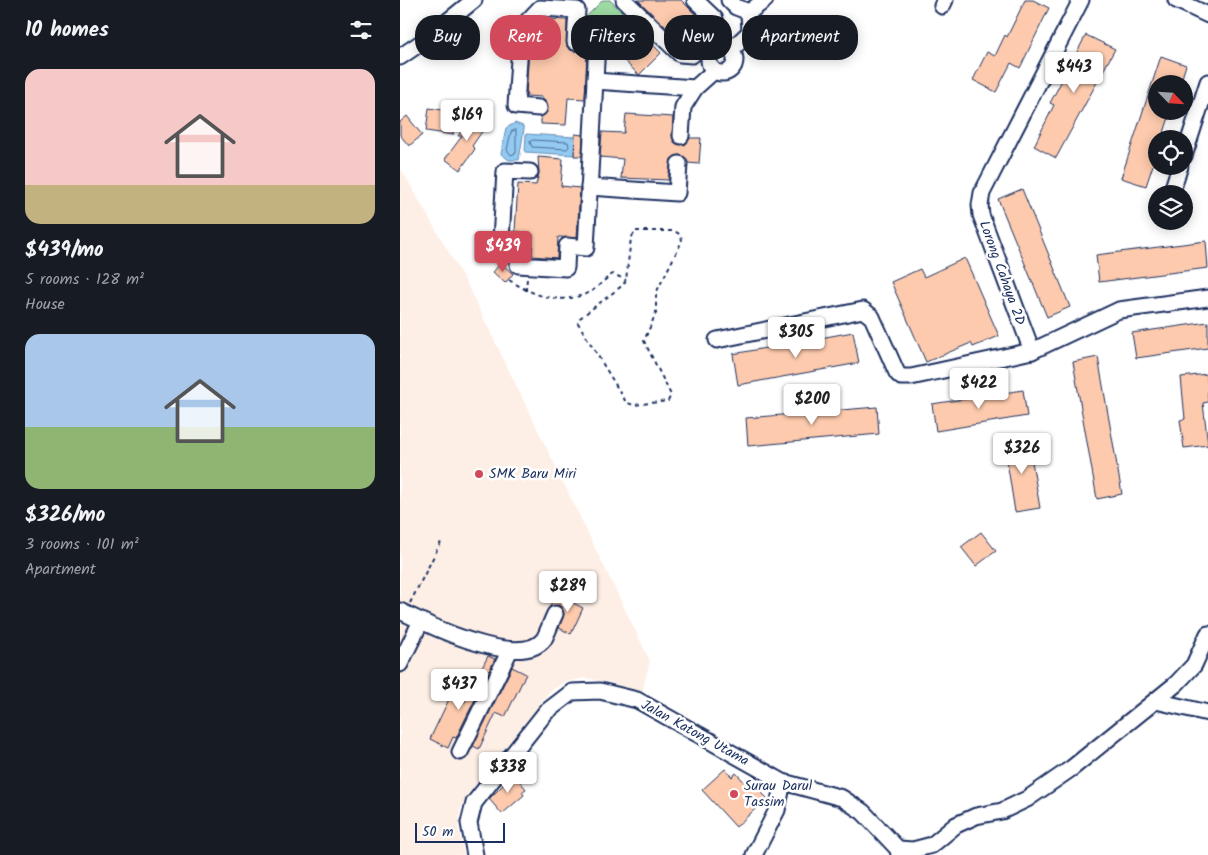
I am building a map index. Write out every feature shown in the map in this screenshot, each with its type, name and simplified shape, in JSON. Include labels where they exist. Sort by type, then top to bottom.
[{"type":"street","points":[[400,57],[422,42],[474,0]]},
{"type":"street","points":[[624,0],[680,54],[692,55],[714,32],[714,20],[695,0]]},
{"type":"street","points":[[729,0],[736,7],[749,12]]},
{"type":"street","points":[[749,12],[765,0]]},
{"type":"street","name":"Lorong Cahaya 2D","points":[[1032,352],[981,216],[980,204],[982,193],[1010,136],[1081,0]]},
{"type":"street","points":[[1176,0],[1208,14]]},
{"type":"street","points":[[530,172],[505,171],[501,240],[519,241],[518,265],[566,268],[567,246],[586,248],[597,43],[575,42],[577,10],[540,8],[521,28],[516,106],[540,108]]},
{"type":"street","points":[[681,136],[683,107],[695,88],[714,71],[708,59],[712,51],[719,47],[731,50],[750,32],[749,12]]},
{"type":"street","points":[[595,81],[695,88]]},
{"type":"street","points":[[1192,130],[1208,82]]},
{"type":"street","points":[[589,188],[677,193],[679,164]]},
{"type":"street","points":[[717,340],[863,310],[872,317],[897,373],[901,376],[911,376],[1032,352],[1119,310],[1208,298]]},
{"type":"street","points":[[402,612],[451,636],[510,650],[529,648],[543,640],[554,614]]},
{"type":"street","points":[[400,664],[420,621]]},
{"type":"street","points":[[898,852],[930,850],[956,825],[976,816],[1002,811],[1027,799],[1088,756],[1156,700],[1194,665],[1208,634]]},
{"type":"street","points":[[460,752],[510,650]]},
{"type":"street","name":"Jalan Katong Utama","points":[[475,855],[468,823],[474,803],[546,712],[572,692],[600,691],[637,700],[783,782],[842,798],[863,812],[898,852]]},
{"type":"street","points":[[1156,700],[1208,713]]},
{"type":"street","points":[[754,855],[777,810],[783,782]]},
{"type":"path","points":[[636,231],[674,231],[680,235],[682,241],[656,293],[656,313],[644,341],[671,395],[668,401],[633,405],[626,402],[580,330],[578,323],[580,318],[607,300],[626,280],[633,233],[636,231]]},
{"type":"path","points":[[509,280],[532,294],[550,299],[570,299],[589,293],[613,274],[626,280]]},
{"type":"path","points":[[402,612],[442,540]]},
{"type":"shaded area","name":"SMK Baru Miri","points":[[400,167],[468,286],[650,661],[642,693],[612,683],[585,678],[565,682],[550,691],[468,794],[461,808],[458,826],[464,855],[400,855]]},
{"type":"green space","points":[[603,0],[610,0],[625,15],[588,15]]},
{"type":"water","points":[[515,123],[523,126],[524,129],[519,160],[509,160],[501,154],[506,128]]},
{"type":"water","points":[[526,134],[575,137],[574,155],[525,152]]},
{"type":"building","points":[[638,0],[681,0],[696,15],[664,15],[664,25]]},
{"type":"building","points":[[1025,0],[1033,0],[1049,8],[1020,68],[1011,63],[996,92],[973,80],[987,52],[995,56],[1005,35],[1007,37]]},
{"type":"building","points":[[561,20],[567,20],[567,47],[571,49],[571,60],[587,60],[585,99],[568,98],[566,125],[541,124],[541,117],[548,109],[547,104],[542,97],[526,96],[528,60],[561,60]]},
{"type":"building","points":[[1086,35],[1115,49],[1056,158],[1034,146],[1054,105],[1050,103]]},
{"type":"building","points":[[654,46],[661,53],[654,60]]},
{"type":"building","points":[[1161,56],[1186,65],[1183,75],[1155,75]]},
{"type":"building","points":[[623,60],[654,60],[639,75]]},
{"type":"building","points":[[1148,96],[1148,120],[1168,120],[1165,130],[1148,130],[1148,175],[1150,175],[1146,186],[1121,178]]},
{"type":"building","points":[[429,108],[456,112],[453,135],[426,131]]},
{"type":"building","points":[[474,113],[488,123],[472,146],[475,149],[460,170],[445,159],[462,136],[458,136]]},
{"type":"building","points":[[626,114],[673,117],[672,136],[675,143],[685,145],[690,138],[701,138],[699,164],[688,163],[685,157],[679,155],[671,159],[668,180],[621,178],[623,159],[600,157],[602,132],[624,133]]},
{"type":"building","points":[[407,116],[422,135],[409,146],[400,135],[400,122]]},
{"type":"building","points":[[575,134],[583,135],[582,156],[574,156]]},
{"type":"building","points":[[538,157],[563,159],[561,186],[580,188],[577,238],[558,237],[557,258],[532,256],[533,235],[515,231],[518,184],[536,185],[539,173]]},
{"type":"building","points":[[1022,189],[1070,307],[1047,317],[998,199]]},
{"type":"building","points":[[1206,241],[1208,268],[1099,282],[1096,255]]},
{"type":"building","points":[[965,258],[999,336],[973,347],[971,343],[926,362],[891,282],[920,269],[924,277]]},
{"type":"building","points":[[501,263],[513,274],[505,283],[493,272]]},
{"type":"building","points":[[1208,322],[1208,348],[1136,358],[1132,333]]},
{"type":"building","points":[[853,332],[859,363],[738,385],[733,354]]},
{"type":"building","points":[[1098,357],[1122,494],[1097,499],[1073,362]]},
{"type":"building","points":[[1207,374],[1208,402],[1203,403],[1208,445],[1184,448],[1180,420],[1185,419],[1181,377]]},
{"type":"building","points":[[1023,390],[1027,416],[936,431],[932,404]]},
{"type":"building","points":[[877,407],[879,434],[748,446],[746,418]]},
{"type":"building","points":[[1028,438],[1040,508],[1015,512],[1004,442]]},
{"type":"building","points":[[981,532],[996,551],[976,566],[961,547]]},
{"type":"building","points":[[556,594],[583,608],[571,634],[559,628],[564,614],[562,608],[559,605],[550,606]]},
{"type":"building","points":[[488,656],[495,659],[456,738],[453,737],[448,748],[430,739],[451,695],[465,702]]},
{"type":"building","points":[[512,667],[526,674],[505,717],[496,713],[479,749],[473,746]]},
{"type":"building","name":"Surau Darul Tassim","points":[[725,769],[732,777],[736,773],[752,790],[756,787],[767,798],[736,827],[702,790]]},
{"type":"building","points":[[514,774],[526,789],[522,792],[524,795],[502,814],[489,799]]},
{"type":"place","name":"SMK Baru Miri","points":[[479,474]]},
{"type":"place","name":"Surau Darul Tassim","points":[[734,794]]}]
